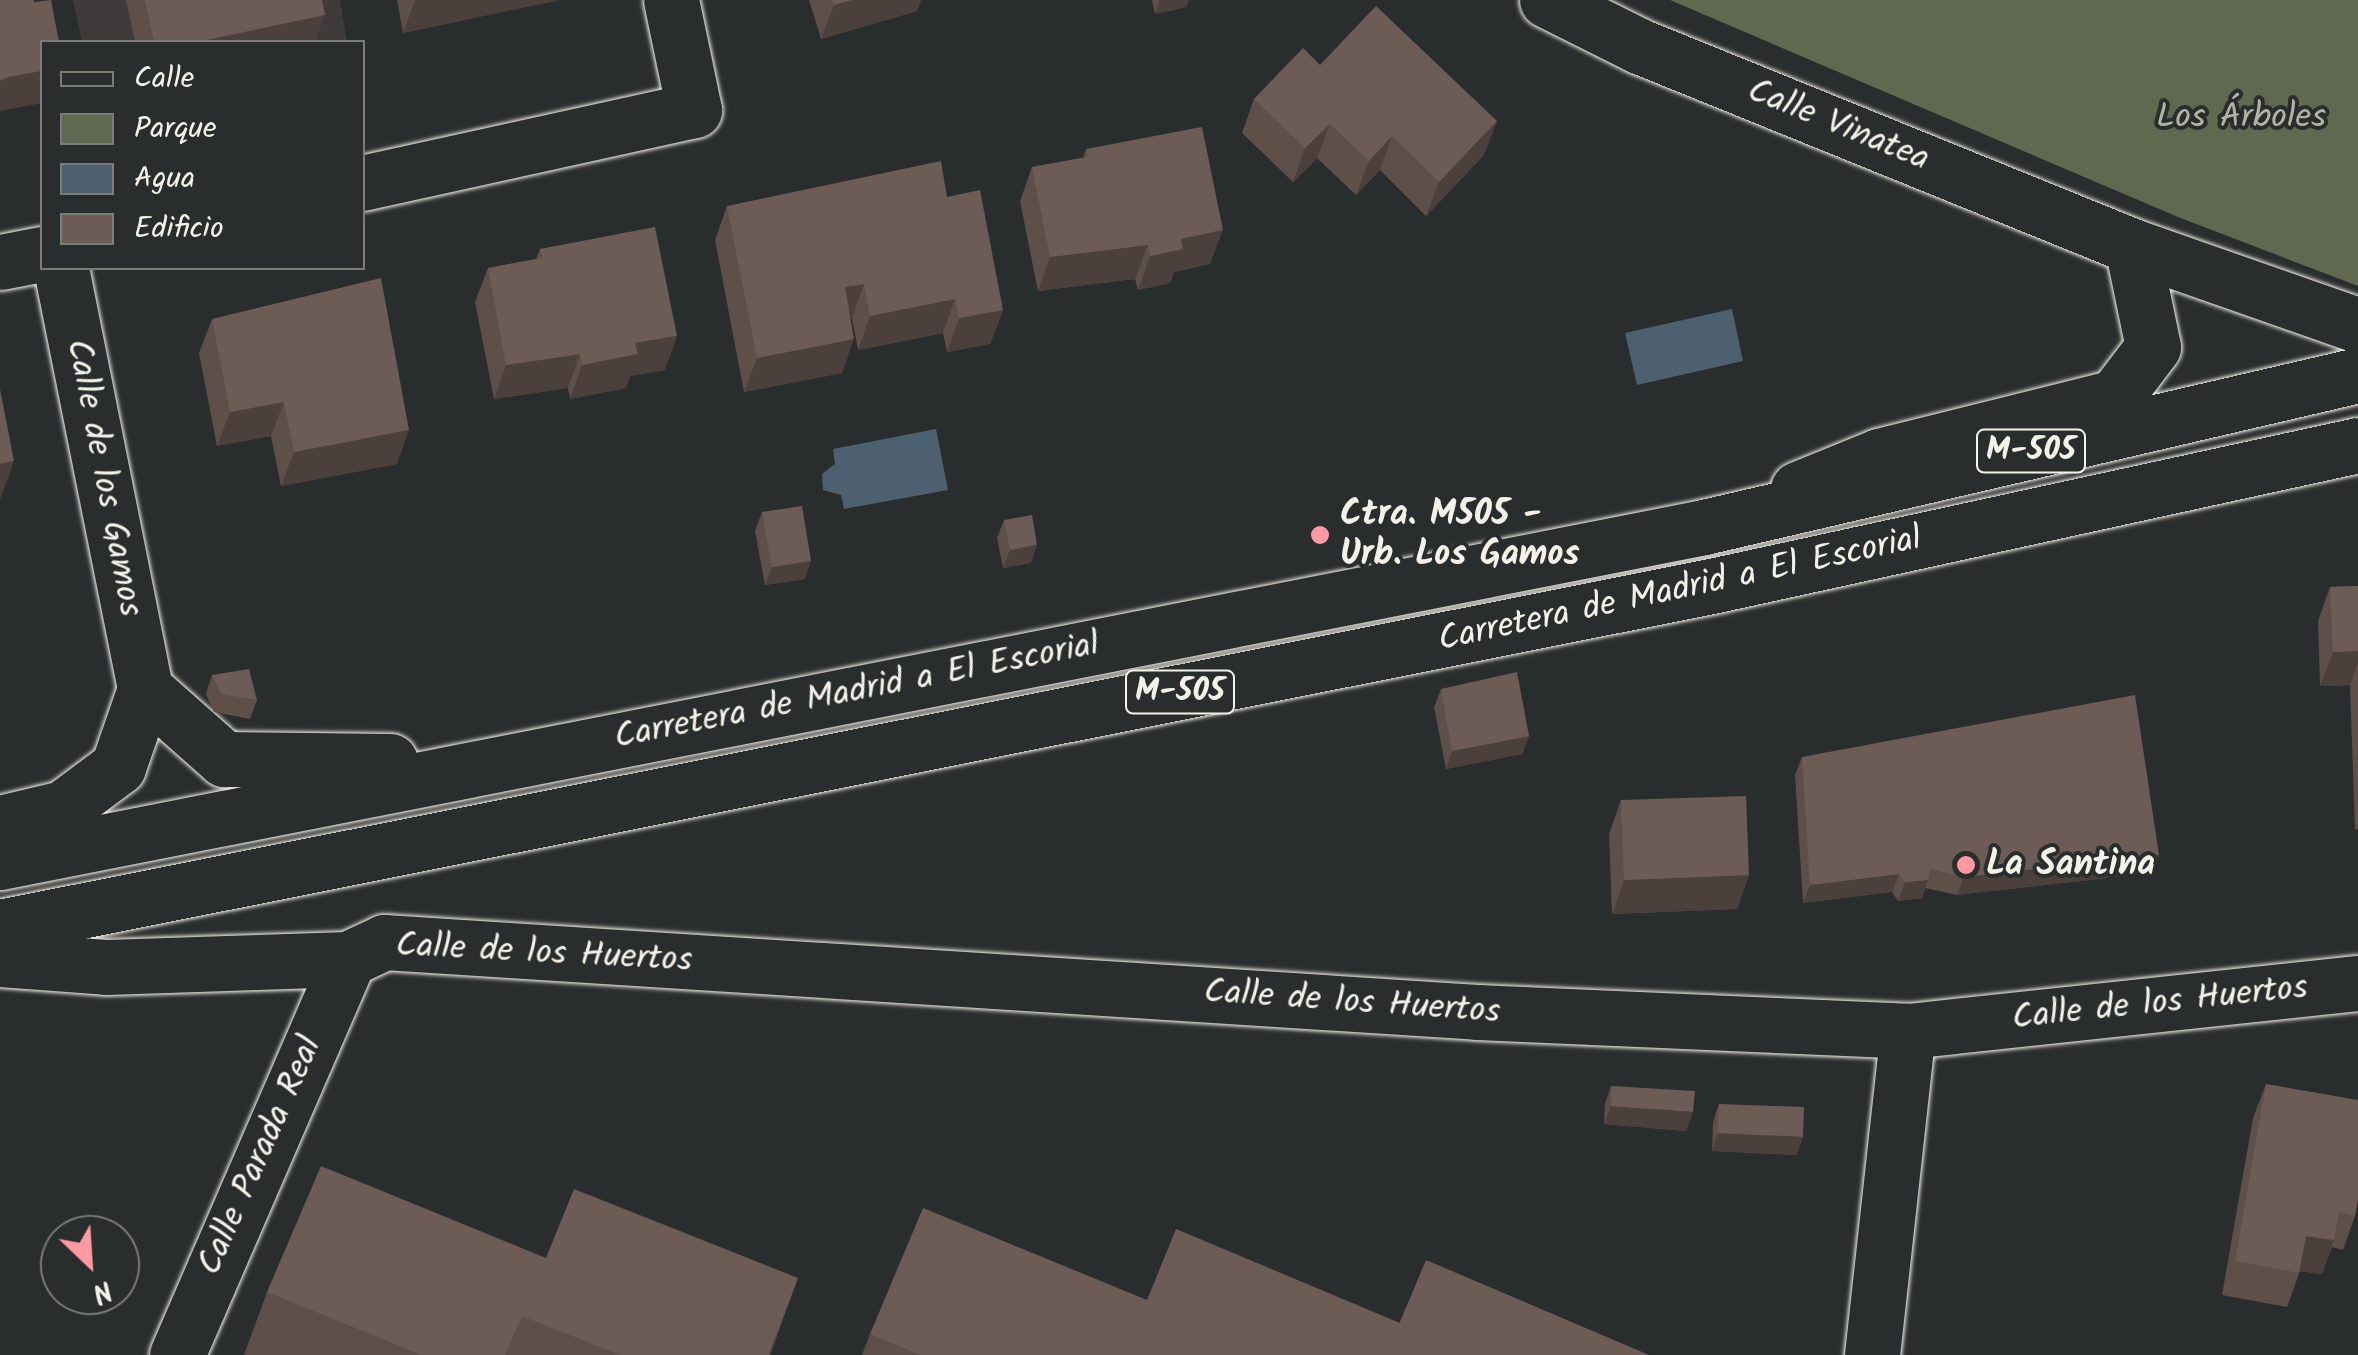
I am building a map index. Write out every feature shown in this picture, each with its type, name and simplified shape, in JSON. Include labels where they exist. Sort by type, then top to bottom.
[{"type":"main road","points":[[365,182],[694,110],[671,0]]},
{"type":"main road","name":"Calle Vinatea","points":[[1547,0],[1639,46],[2132,246],[2358,325]]},
{"type":"main road","points":[[1704,527],[1879,456],[2116,397],[2153,347],[2132,246]]},
{"type":"main road","points":[[0,262],[40,254]]},
{"type":"main road","name":"Calle de los Gamos","points":[[61,270],[145,689]]},
{"type":"main road","name":"Carretera de Madrid a El Escorial","points":[[0,862],[1704,527],[2358,375]]},
{"type":"main road","name":"Carretera de Madrid a El Escorial","points":[[0,927],[1716,585],[2358,445]]},
{"type":"main road","points":[[0,822],[63,808],[118,767],[145,689],[224,760],[504,762]]},
{"type":"main road","name":"Calle de los Huertos","points":[[0,958],[106,967],[348,959],[384,942],[1477,1012],[1908,1031],[2358,982]]},
{"type":"main road","name":"Calle Parada Real","points":[[176,1355],[348,959]]},
{"type":"main road","points":[[1872,1355],[1908,1031]]},
{"type":"shaded area","points":[[73,0],[340,0],[347,40],[82,40]]},
{"type":"green space","name":"Los Árboles","points":[[1670,0],[2358,0],[2358,286],[2178,217]]},
{"type":"water","points":[[1732,309],[1743,361],[1637,385],[1625,333]]},
{"type":"water","points":[[936,429],[948,490],[844,509],[841,495],[823,490],[822,474],[835,464],[833,449]]},
{"type":"building","points":[[0,0],[51,0],[59,40],[40,40],[40,71],[0,81]]},
{"type":"building","points":[[145,0],[322,0],[325,15],[206,40],[154,40]]},
{"type":"building","points":[[1376,6],[1497,121],[1439,182],[1392,136],[1369,161],[1330,124],[1305,148],[1254,99],[1303,48],[1320,65]]},
{"type":"building","points":[[1202,127],[1223,230],[1181,239],[1183,249],[1150,256],[1148,245],[1050,257],[1032,167],[1087,157],[1086,149]]},
{"type":"building","points":[[941,161],[947,197],[980,190],[1003,310],[959,318],[955,299],[870,316],[864,284],[845,287],[854,339],[757,358],[727,206]]},
{"type":"building","points":[[655,227],[677,336],[635,343],[638,354],[582,365],[580,354],[506,365],[488,268],[542,258],[540,249]]},
{"type":"building","points":[[381,278],[409,430],[294,452],[284,402],[230,412],[212,319]]},
{"type":"building","points":[[0,389],[14,461],[0,464]]},
{"type":"building","points":[[802,506],[811,561],[772,567],[762,512]]},
{"type":"building","points":[[1032,515],[1037,545],[1010,550],[1004,520]]},
{"type":"building","points":[[2358,586],[2358,651],[2333,652],[2330,587]]},
{"type":"building","points":[[249,669],[257,700],[221,694],[212,675]]},
{"type":"building","points":[[1517,672],[1529,736],[1452,751],[1441,689]]},
{"type":"building","points":[[2135,695],[2159,855],[1964,877],[1930,869],[1928,880],[1905,882],[1899,874],[1810,885],[1802,757]]},
{"type":"building","points":[[1746,796],[1749,875],[1624,880],[1621,800]]},
{"type":"building","points":[[2266,1084],[2358,1100],[2355,1216],[2339,1212],[2334,1240],[2306,1236],[2299,1273],[2235,1261]]},
{"type":"building","points":[[1611,1086],[1695,1091],[1693,1112],[1611,1106]]},
{"type":"building","points":[[1719,1104],[1804,1107],[1803,1137],[1718,1133]]},
{"type":"building","points":[[321,1166],[546,1258],[574,1189],[798,1278],[768,1355],[620,1355],[522,1316],[505,1355],[422,1355],[267,1292]]},
{"type":"building","points":[[923,1208],[1147,1300],[1176,1229],[1400,1323],[1386,1355],[921,1355],[870,1334]]},
{"type":"building","points":[[1426,1260],[1649,1355],[1386,1355]]},
{"type":"place","name":"Ctra. M505 - Urb. Los Gamos","points":[[1320,535]]},
{"type":"place","name":"La Santina","points":[[1966,865]]}]
